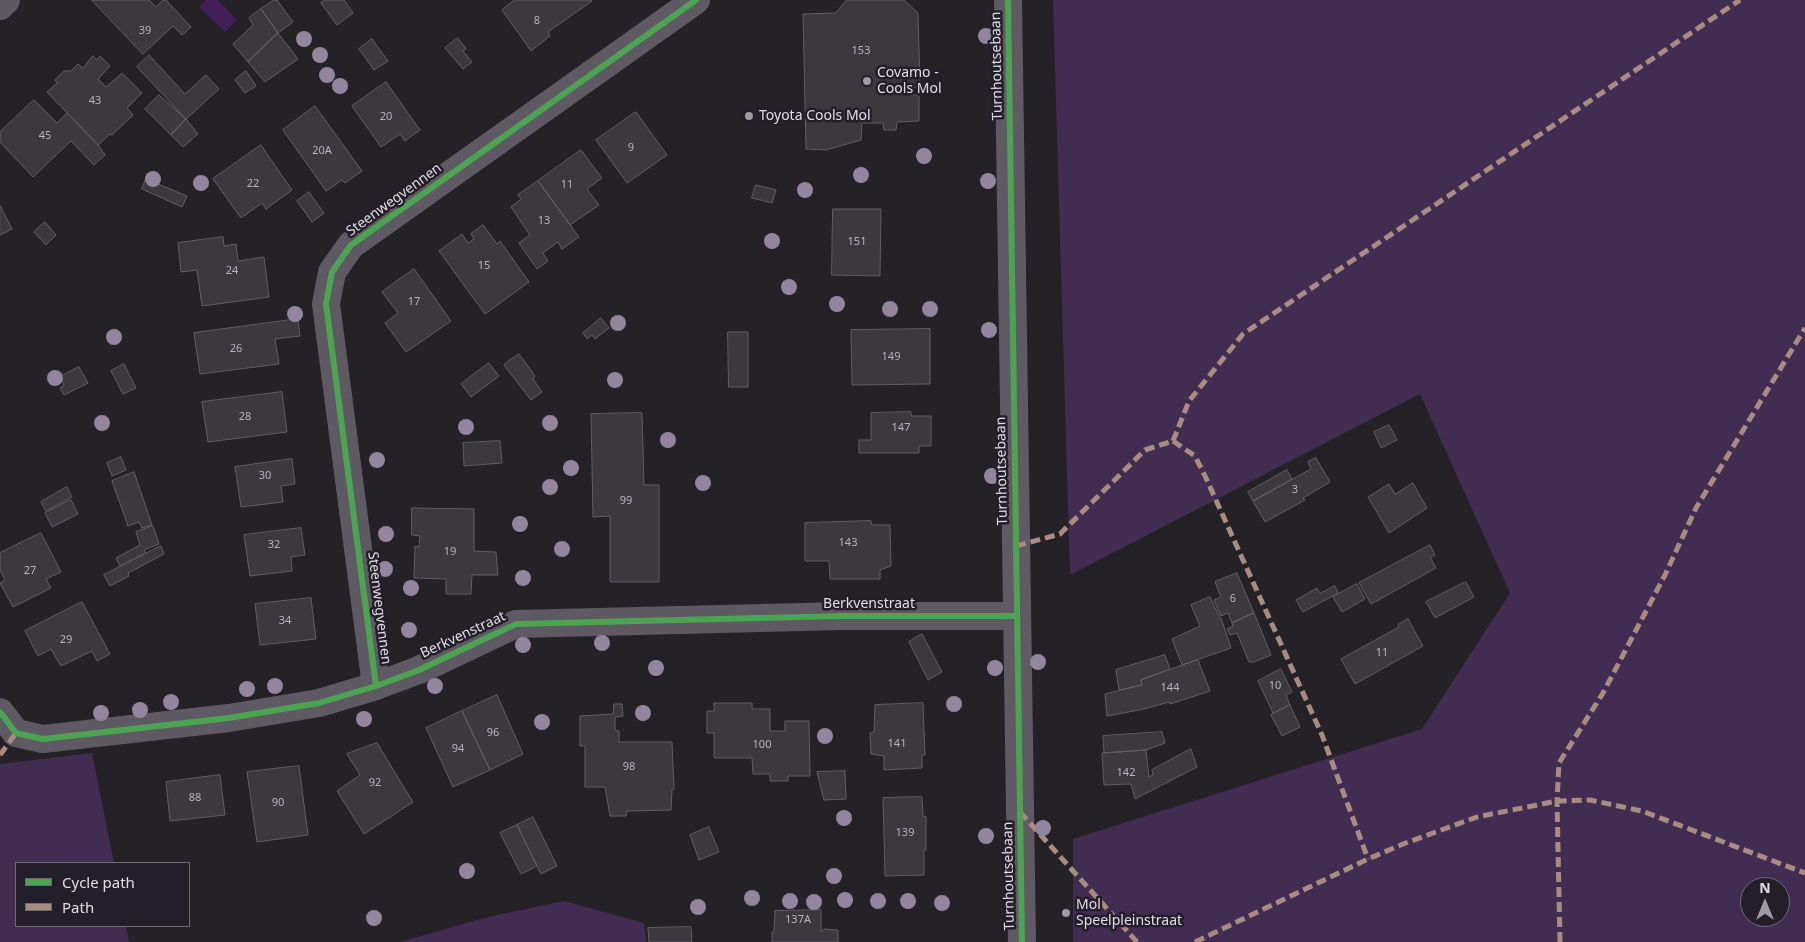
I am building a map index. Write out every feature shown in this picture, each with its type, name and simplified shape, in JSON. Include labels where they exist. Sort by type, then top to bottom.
[{"type":"main road","name":"Turnhoutsebaan","points":[[1008,0],[1022,942]]},
{"type":"street","points":[[0,6],[6,0]]},
{"type":"street","name":"Steenwegvennen","points":[[376,686],[326,304],[332,272],[351,245],[696,0]]},
{"type":"street","name":"Berkvenstraat","points":[[0,712],[16,733],[43,739],[229,718],[319,703],[376,686],[419,670],[516,624],[842,616],[1017,616]]},
{"type":"shaded area","points":[[206,0],[218,0],[237,20],[225,32],[199,7]]},
{"type":"shaded area","points":[[1053,0],[1805,0],[1805,942],[1073,942],[1073,839],[1422,729],[1510,593],[1420,394],[1070,575]]},
{"type":"shaded area","points":[[92,753],[114,862],[15,862],[15,927],[126,927],[129,942],[0,942],[0,764]]},
{"type":"shaded area","points":[[564,901],[644,923],[646,942],[400,942],[484,918]]},
{"type":"building","points":[[92,0],[149,0],[156,7],[163,0],[166,0],[191,27],[182,35],[173,26],[143,54]]},
{"type":"building","points":[[277,0],[293,22],[278,33],[261,9]]},
{"type":"building","points":[[325,0],[344,0],[353,13],[337,25],[321,3]]},
{"type":"building","points":[[515,0],[592,1],[548,32],[550,36],[531,51],[502,10]]},
{"type":"building","points":[[847,0],[904,0],[918,13],[920,87],[911,88],[911,94],[919,96],[919,121],[897,122],[896,130],[884,130],[883,123],[862,123],[861,140],[826,150],[806,149],[803,14],[835,13]]},
{"type":"building","points":[[261,9],[278,33],[248,62],[233,44],[253,25],[249,18]]},
{"type":"building","points":[[278,33],[298,59],[265,82],[248,62]]},
{"type":"building","points":[[458,38],[466,49],[463,51],[472,62],[463,69],[445,48]]},
{"type":"building","points":[[372,39],[388,61],[374,70],[359,49]]},
{"type":"building","points":[[149,55],[185,94],[206,75],[219,89],[186,119],[137,67]]},
{"type":"building","points":[[93,56],[97,60],[100,56],[110,66],[98,79],[106,87],[122,73],[142,93],[127,108],[133,115],[112,135],[110,134],[98,145],[47,92],[57,83],[55,80],[64,71],[71,71],[78,64],[83,68]]},
{"type":"building","points":[[246,71],[256,86],[245,93],[235,80]]},
{"type":"building","points":[[386,82],[420,130],[405,141],[400,134],[381,147],[352,106]]},
{"type":"building","points":[[159,95],[186,119],[171,135],[145,109]]},
{"type":"building","points":[[34,100],[57,123],[67,113],[98,145],[105,155],[94,165],[71,141],[33,177],[0,142],[0,132]]},
{"type":"building","points":[[315,106],[362,171],[345,183],[342,180],[326,191],[283,130]]},
{"type":"building","points":[[636,112],[667,155],[627,183],[596,140]]},
{"type":"building","points":[[186,119],[198,134],[183,147],[171,135]]},
{"type":"building","points":[[261,145],[292,190],[266,209],[262,203],[241,218],[213,179]]},
{"type":"building","points":[[581,150],[602,178],[587,189],[599,205],[570,225],[538,181]]},
{"type":"building","points":[[146,179],[187,196],[182,207],[142,189]]},
{"type":"building","points":[[538,181],[579,237],[562,249],[558,242],[543,253],[548,261],[537,269],[519,243],[530,235],[511,207],[521,199],[518,195]]},
{"type":"building","points":[[756,185],[776,190],[772,203],[752,198]]},
{"type":"building","points":[[309,192],[324,213],[312,222],[297,201]]},
{"type":"building","points":[[0,206],[12,229],[0,235]]},
{"type":"building","points":[[833,209],[881,209],[880,276],[832,275]]},
{"type":"building","points":[[45,222],[56,235],[46,245],[34,232]]},
{"type":"building","points":[[483,225],[497,244],[500,241],[529,282],[485,314],[439,251],[462,234],[468,243],[474,239],[471,234]]},
{"type":"building","points":[[223,237],[224,246],[236,244],[238,261],[264,257],[269,297],[202,306],[197,270],[181,272],[178,243]]},
{"type":"building","points":[[414,269],[451,321],[406,352],[385,323],[398,313],[382,292]]},
{"type":"building","points":[[601,318],[609,328],[595,339],[592,335],[587,339],[583,333]]},
{"type":"building","points":[[298,319],[300,336],[275,339],[279,364],[200,374],[194,333]]},
{"type":"building","points":[[930,329],[930,384],[852,385],[851,330]]},
{"type":"building","points":[[728,332],[748,332],[748,387],[729,387]]},
{"type":"building","points":[[519,354],[535,376],[533,379],[542,392],[531,400],[504,365]]},
{"type":"building","points":[[489,363],[499,376],[471,397],[461,384]]},
{"type":"building","points":[[124,364],[136,388],[123,394],[111,371]]},
{"type":"building","points":[[79,367],[88,383],[64,395],[60,388],[64,385],[60,377]]},
{"type":"building","points":[[282,392],[287,432],[208,442],[202,402]]},
{"type":"building","points":[[911,412],[911,416],[931,416],[931,446],[919,446],[919,453],[859,453],[859,440],[871,440],[871,413]]},
{"type":"building","points":[[642,413],[644,485],[659,485],[659,582],[610,582],[610,516],[593,517],[591,414]]},
{"type":"building","points":[[1389,425],[1397,440],[1381,448],[1374,432]]},
{"type":"building","points":[[500,441],[502,463],[464,466],[463,443]]},
{"type":"building","points":[[121,457],[126,470],[112,476],[107,463]]},
{"type":"building","points":[[1316,458],[1330,482],[1303,498],[1305,500],[1265,522],[1253,501],[1311,469],[1308,462]]},
{"type":"building","points":[[292,459],[295,484],[281,486],[283,502],[241,507],[235,467]]},
{"type":"building","points":[[1287,470],[1292,479],[1253,501],[1248,492]]},
{"type":"building","points":[[134,472],[152,525],[142,528],[139,522],[128,526],[112,481]]},
{"type":"building","points":[[1413,483],[1427,508],[1389,533],[1368,497],[1389,484],[1395,494]]},
{"type":"building","points":[[67,487],[72,497],[46,511],[41,502]]},
{"type":"building","points":[[71,500],[78,514],[52,527],[45,513]]},
{"type":"building","points":[[412,508],[474,509],[474,551],[496,552],[498,575],[472,575],[471,594],[446,594],[446,579],[414,578],[415,546],[419,547],[420,536],[412,535]]},
{"type":"building","points":[[871,521],[872,525],[890,525],[891,566],[880,570],[880,579],[830,579],[829,561],[805,561],[805,523]]},
{"type":"building","points":[[153,526],[159,544],[144,550],[146,553],[120,566],[116,558],[140,545],[136,532]]},
{"type":"building","points":[[301,528],[305,555],[291,557],[292,571],[250,576],[244,535]]},
{"type":"building","points":[[41,533],[61,572],[46,579],[51,588],[13,607],[0,583],[5,580],[0,570],[0,553]]},
{"type":"building","points":[[1430,545],[1435,555],[1430,557],[1436,568],[1371,604],[1359,583]]},
{"type":"building","points":[[161,546],[164,554],[128,573],[129,576],[110,586],[104,575]]},
{"type":"building","points":[[1237,573],[1254,613],[1232,623],[1228,613],[1221,616],[1214,600],[1221,597],[1215,582]]},
{"type":"building","points":[[1466,582],[1474,597],[1435,618],[1426,602]]},
{"type":"building","points":[[1357,584],[1365,599],[1342,612],[1333,597]]},
{"type":"building","points":[[1335,586],[1338,593],[1303,612],[1296,600],[1317,588],[1320,593]]},
{"type":"building","points":[[1210,597],[1221,618],[1231,648],[1182,665],[1172,639],[1200,626],[1191,605]]},
{"type":"building","points":[[311,598],[316,639],[260,645],[255,604]]},
{"type":"building","points":[[82,602],[110,654],[97,661],[92,651],[61,666],[51,649],[38,656],[25,631]]},
{"type":"building","points":[[1254,613],[1271,655],[1254,662],[1249,662],[1237,633],[1230,635],[1227,629],[1233,626],[1232,623]]},
{"type":"building","points":[[1408,619],[1423,646],[1355,684],[1341,659],[1399,627],[1398,625]]},
{"type":"building","points":[[922,634],[942,672],[928,680],[909,642]]},
{"type":"building","points":[[1165,655],[1170,669],[1141,680],[1142,685],[1119,690],[1116,670]]},
{"type":"building","points":[[1198,660],[1210,691],[1170,704],[1169,702],[1107,716],[1105,694],[1142,685],[1141,680]]},
{"type":"building","points":[[1281,669],[1292,692],[1286,695],[1290,705],[1273,713],[1258,681]]},
{"type":"building","points":[[497,695],[523,754],[490,770],[462,711]]},
{"type":"building","points":[[714,703],[752,703],[752,709],[770,709],[770,731],[785,731],[785,721],[809,721],[810,776],[788,776],[788,781],[770,781],[770,774],[753,774],[752,758],[714,758],[714,733],[707,733],[707,711],[714,711]]},
{"type":"building","points":[[923,703],[925,755],[922,755],[922,768],[884,770],[884,756],[871,754],[870,733],[874,732],[875,705]]},
{"type":"building","points":[[614,704],[622,704],[623,716],[615,717],[615,730],[619,731],[619,742],[672,742],[674,789],[672,790],[671,810],[627,811],[626,816],[610,816],[605,787],[585,787],[585,746],[580,746],[580,716],[613,714]]},
{"type":"building","points":[[1290,705],[1300,727],[1282,736],[1271,715]]},
{"type":"building","points":[[462,711],[490,770],[453,787],[426,728]]},
{"type":"building","points":[[1162,732],[1165,743],[1146,750],[1104,753],[1103,736]]},
{"type":"building","points":[[377,743],[413,802],[364,834],[337,791],[360,775],[347,754]]},
{"type":"building","points":[[1191,749],[1197,767],[1135,799],[1131,784],[1104,785],[1102,753],[1146,750],[1149,777],[1153,775],[1152,770]]},
{"type":"building","points":[[299,766],[308,835],[257,842],[247,772]]},
{"type":"building","points":[[845,771],[846,799],[824,800],[817,772]]},
{"type":"building","points":[[220,775],[225,815],[170,821],[166,782]]},
{"type":"building","points":[[922,797],[923,816],[926,817],[924,875],[885,876],[883,798]]},
{"type":"building","points":[[533,817],[557,866],[541,874],[517,825]]},
{"type":"building","points":[[517,825],[537,866],[521,874],[500,833]]},
{"type":"building","points":[[709,827],[719,852],[699,860],[690,835]]},
{"type":"building","points":[[821,910],[821,932],[824,929],[838,930],[838,942],[772,942],[775,911]]},
{"type":"building","points":[[691,927],[692,942],[649,942],[648,928]]},
{"type":"marked path","points":[[1173,441],[1189,401],[1243,334],[1740,0]]},
{"type":"marked path","points":[[1560,942],[1557,801],[1559,763],[1603,693],[1665,575],[1696,508],[1805,328]]},
{"type":"marked path","points":[[1173,441],[1195,456],[1206,478],[1322,735],[1368,859]]},
{"type":"marked path","points":[[1016,546],[1060,534],[1145,450],[1173,441]]},
{"type":"marked path","points":[[0,755],[16,733]]},
{"type":"marked path","points":[[1195,942],[1403,844],[1477,817],[1557,801],[1590,800],[1642,811],[1805,873]]},
{"type":"marked path","points":[[1020,812],[1137,942]]},
{"type":"cycle path","points":[[376,686],[326,304],[332,272],[351,245],[696,0]]},
{"type":"cycle path","points":[[1008,0],[1022,942]]},
{"type":"cycle path","points":[[0,712],[16,733],[43,739],[229,718],[319,703],[376,686],[419,670],[516,624],[842,616],[1017,616]]},
{"type":"place","name":"Covamo - Cools Mol","points":[[867,81]]},
{"type":"place","name":"Toyota Cools Mol","points":[[749,116]]},
{"type":"place","name":"Mol Speelpleinstraat","points":[[1066,913]]}]
